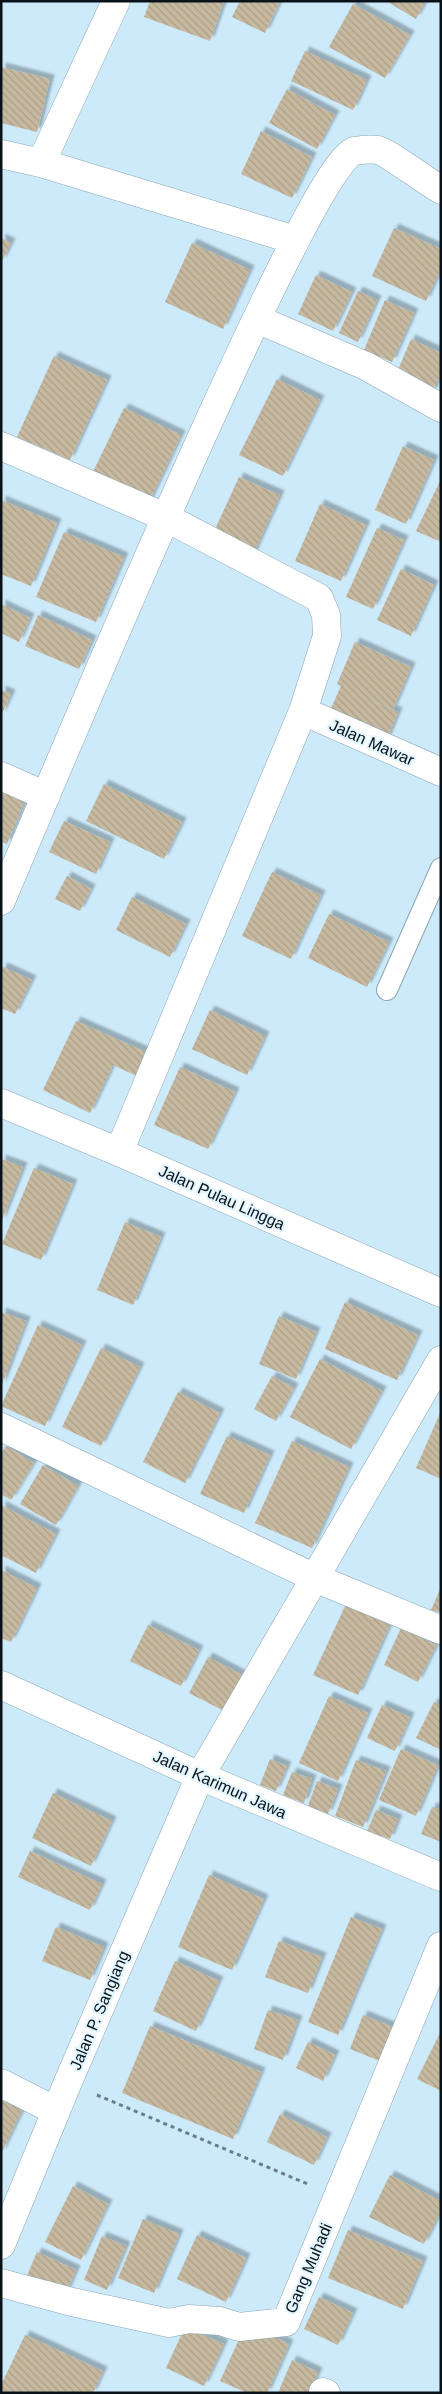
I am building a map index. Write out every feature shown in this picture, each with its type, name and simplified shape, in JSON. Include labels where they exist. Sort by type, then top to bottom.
[{"type":"street","points":[[41,163],[116,1]]},
{"type":"street","points":[[1,901],[165,517],[295,240],[338,165],[353,152],[378,150],[441,190]]},
{"type":"street","points":[[1,154],[41,163],[295,240]]},
{"type":"street","points":[[257,319],[366,366],[441,408]]},
{"type":"street","points":[[1,446],[165,517],[319,598],[326,615],[327,636],[303,712],[119,1152]]},
{"type":"street","name":"Jalan Mawar","points":[[303,712],[441,772]]},
{"type":"street","points":[[1,776],[46,796]]},
{"type":"street","name":"Jalan Pulau Lingga","points":[[1,1103],[119,1152],[441,1293]]},
{"type":"street","name":"Jalan P. Sangiang","points":[[1,2245],[68,2082],[200,1776],[441,1360]]},
{"type":"street","points":[[1,1427],[315,1578],[441,1630]]},
{"type":"street","name":"Jalan Karimun Jawa","points":[[1,1685],[200,1776],[441,1878]]},
{"type":"street","name":"Gang Muhadi","points":[[1,2283],[72,2302],[169,2323],[189,2319],[220,2321],[239,2327],[286,2322],[441,1946]]},
{"type":"street","points":[[1,2083],[56,2111]]},
{"type":"lane","points":[[387,990],[441,868]]},
{"type":"path","points":[[68,2082],[338,2197]]},
{"type":"building","points":[[150,1],[224,1],[210,41],[144,17]]},
{"type":"building","points":[[240,1],[280,1],[265,33],[232,17]]},
{"type":"building","points":[[386,1],[426,1],[416,19]]},
{"type":"building","points":[[353,4],[410,35],[385,78],[329,47]]},
{"type":"building","points":[[305,51],[367,80],[353,110],[291,81]]},
{"type":"building","points":[[1,67],[50,79],[37,132],[1,123]]},
{"type":"building","points":[[287,89],[335,115],[317,149],[269,123]]},
{"type":"building","points":[[261,131],[312,157],[292,198],[241,174]]},
{"type":"building","points":[[394,228],[441,249],[441,268],[426,301],[372,276]]},
{"type":"building","points":[[1,238],[11,243],[1,263]]},
{"type":"building","points":[[192,243],[250,270],[223,329],[165,302]]},
{"type":"building","points":[[316,275],[352,292],[333,331],[298,314]]},
{"type":"building","points":[[358,291],[377,300],[358,342],[339,333]]},
{"type":"building","points":[[385,300],[414,313],[392,362],[364,350]]},
{"type":"building","points":[[411,339],[441,353],[441,373],[432,393],[395,377]]},
{"type":"building","points":[[54,356],[107,380],[70,460],[17,437]]},
{"type":"building","points":[[277,379],[320,400],[283,476],[239,455]]},
{"type":"building","points":[[124,408],[181,435],[148,504],[91,476]]},
{"type":"building","points":[[403,446],[434,460],[406,524],[375,510]]},
{"type":"building","points":[[239,477],[280,495],[252,557],[211,538]]},
{"type":"building","points":[[441,479],[441,542],[416,531]]},
{"type":"building","points":[[1,500],[57,523],[31,586],[1,574]]},
{"type":"building","points":[[320,504],[366,525],[341,581],[295,561]]},
{"type":"building","points":[[377,528],[404,540],[373,609],[346,597]]},
{"type":"building","points":[[64,532],[124,557],[96,622],[36,597]]},
{"type":"building","points":[[401,569],[434,585],[411,636],[377,620]]},
{"type":"building","points":[[1,604],[30,618],[19,642],[1,633]]},
{"type":"building","points":[[38,615],[92,640],[79,669],[25,646]]},
{"type":"building","points":[[355,642],[411,667],[393,709],[366,698],[398,712],[386,741],[328,715],[341,686],[337,684]]},
{"type":"building","points":[[1,690],[11,694],[1,716]]},
{"type":"building","points":[[104,784],[182,822],[164,859],[86,821]]},
{"type":"building","points":[[1,790],[25,800],[7,844],[1,842]]},
{"type":"building","points":[[64,821],[110,842],[96,874],[49,852]]},
{"type":"building","points":[[272,872],[321,895],[291,959],[242,936]]},
{"type":"building","points":[[67,876],[91,889],[80,911],[55,899]]},
{"type":"building","points":[[132,897],[186,924],[170,957],[116,930]]},
{"type":"building","points":[[329,914],[389,942],[367,987],[308,958]]},
{"type":"building","points":[[3,967],[32,980],[15,1014],[1,1008],[1,971]]},
{"type":"building","points":[[210,1010],[265,1036],[247,1075],[192,1049]]},
{"type":"building","points":[[76,1021],[153,1055],[143,1079],[113,1065],[90,1113],[43,1090]]},
{"type":"building","points":[[180,1067],[235,1092],[208,1149],[154,1125]]},
{"type":"building","points":[[1,1159],[23,1167],[1,1223]]},
{"type":"building","points":[[34,1168],[73,1184],[41,1260],[2,1244]]},
{"type":"building","points":[[125,1222],[161,1237],[133,1305],[97,1290]]},
{"type":"building","points":[[345,1302],[418,1335],[397,1380],[325,1349]]},
{"type":"building","points":[[1,1312],[26,1321],[1,1387]]},
{"type":"building","points":[[279,1316],[316,1332],[296,1379],[259,1364]]},
{"type":"building","points":[[38,1325],[82,1345],[45,1426],[1,1406]]},
{"type":"building","points":[[101,1348],[140,1367],[101,1446],[62,1427]]},
{"type":"building","points":[[320,1359],[382,1391],[351,1449],[290,1417]]},
{"type":"building","points":[[272,1376],[294,1388],[276,1421],[254,1409]]},
{"type":"building","points":[[178,1392],[220,1413],[185,1483],[143,1462]]},
{"type":"building","points":[[441,1411],[441,1479],[416,1468]]},
{"type":"building","points":[[227,1436],[270,1455],[244,1513],[200,1494]]},
{"type":"building","points":[[292,1441],[349,1467],[312,1548],[255,1523]]},
{"type":"building","points":[[6,1446],[34,1463],[11,1500],[1,1494],[1,1454]]},
{"type":"building","points":[[43,1465],[78,1486],[56,1525],[20,1504]]},
{"type":"building","points":[[1,1505],[56,1534],[36,1573],[1,1555]]},
{"type":"building","points":[[1,1570],[37,1588],[11,1642],[1,1638]]},
{"type":"building","points":[[441,1587],[441,1613],[431,1610]]},
{"type":"building","points":[[346,1604],[390,1624],[358,1695],[313,1675]]},
{"type":"building","points":[[148,1625],[199,1650],[181,1686],[130,1661]]},
{"type":"building","points":[[401,1628],[436,1645],[418,1682],[384,1665]]},
{"type":"building","points":[[208,1657],[242,1675],[224,1711],[189,1693]]},
{"type":"building","points":[[329,1696],[368,1713],[338,1781],[299,1763]]},
{"type":"building","points":[[434,1702],[441,1706],[441,1750],[416,1738]]},
{"type":"building","points":[[382,1705],[410,1717],[395,1751],[367,1738]]},
{"type":"building","points":[[401,1749],[438,1765],[416,1816],[379,1800]]},
{"type":"building","points":[[270,1759],[287,1766],[276,1791],[260,1785]]},
{"type":"building","points":[[356,1760],[386,1771],[363,1827],[335,1816]]},
{"type":"building","points":[[292,1772],[312,1779],[304,1803],[283,1795]]},
{"type":"building","points":[[317,1781],[338,1789],[328,1814],[308,1806]]},
{"type":"building","points":[[53,1793],[112,1821],[91,1866],[32,1838]]},
{"type":"building","points":[[432,1807],[441,1810],[441,1842],[421,1834]]},
{"type":"building","points":[[376,1810],[398,1819],[390,1839],[367,1831]]},
{"type":"building","points":[[30,1851],[102,1884],[90,1910],[18,1877]]},
{"type":"building","points":[[209,1875],[264,1899],[232,1970],[178,1947]]},
{"type":"building","points":[[351,1917],[382,1929],[338,2035],[308,2022]]},
{"type":"building","points":[[56,1927],[104,1947],[90,1980],[42,1961]]},
{"type":"building","points":[[279,1941],[322,1957],[308,1993],[265,1977]]},
{"type":"building","points":[[175,1961],[219,1981],[196,2031],[153,2011]]},
{"type":"building","points":[[268,2010],[298,2020],[283,2060],[254,2049]]},
{"type":"building","points":[[363,2015],[400,2030],[387,2064],[350,2049]]},
{"type":"building","points":[[150,2026],[261,2072],[233,2139],[122,2093]]},
{"type":"building","points":[[441,2031],[441,2091],[417,2079]]},
{"type":"building","points":[[308,2042],[335,2055],[323,2081],[296,2068]]},
{"type":"building","points":[[1,2100],[22,2110],[1,2154]]},
{"type":"building","points":[[280,2114],[327,2137],[314,2165],[267,2142]]},
{"type":"building","points":[[390,2175],[441,2201],[441,2210],[424,2244],[369,2217]]},
{"type":"building","points":[[73,2186],[108,2204],[81,2260],[45,2242]]},
{"type":"building","points":[[143,2219],[179,2234],[154,2293],[118,2278]]},
{"type":"building","points":[[348,2230],[423,2261],[403,2309],[328,2278]]},
{"type":"building","points":[[197,2235],[246,2258],[226,2302],[177,2279]]},
{"type":"building","points":[[102,2236],[126,2246],[107,2290],[84,2280]]},
{"type":"building","points":[[37,2252],[76,2270],[65,2295],[26,2278]]},
{"type":"building","points":[[319,2297],[353,2313],[338,2345],[304,2329]]},
{"type":"building","points":[[246,2324],[289,2344],[267,2393],[247,2393],[220,2381]]},
{"type":"building","points":[[185,2327],[224,2344],[204,2386],[166,2368]]},
{"type":"building","points":[[25,2335],[103,2371],[93,2393],[1,2393],[1,2385]]},
{"type":"building","points":[[292,2360],[318,2372],[309,2393],[278,2393]]}]
